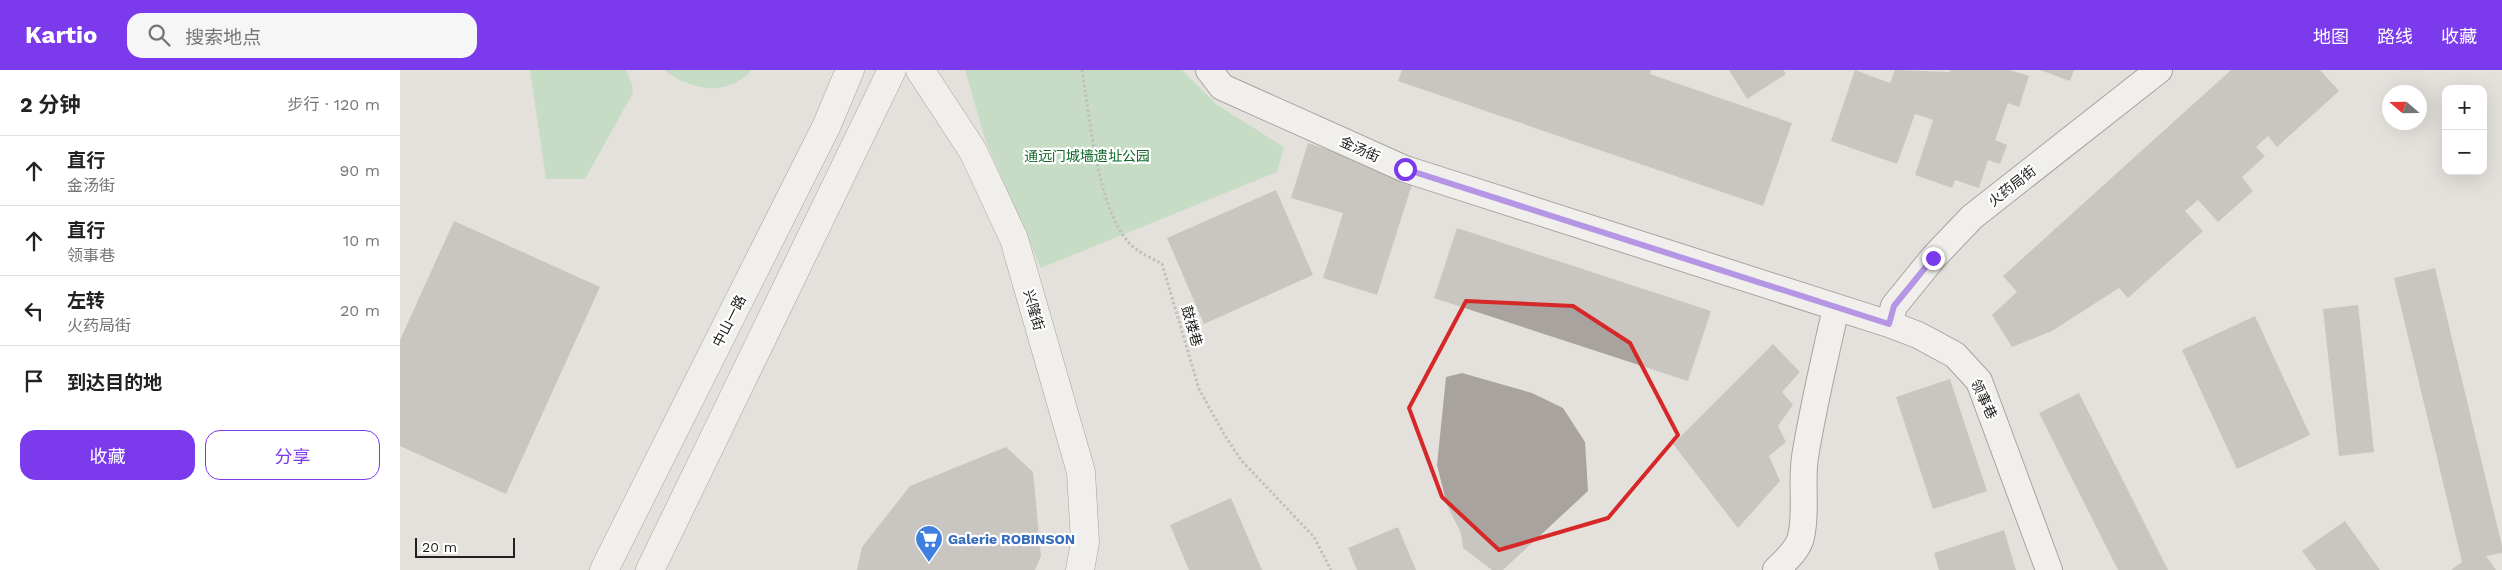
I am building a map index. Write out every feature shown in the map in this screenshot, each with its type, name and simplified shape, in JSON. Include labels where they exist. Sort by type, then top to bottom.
[{"type":"main road","name":"中山一路","points":[[604,570],[826,127],[850,70]]},
{"type":"main road","points":[[650,570],[892,70]]},
{"type":"main road","name":"兴隆街","points":[[920,70],[973,151],[1014,239],[1081,472],[1085,542],[1080,570]]},
{"type":"street","name":"金汤街","points":[[1209,70],[1222,86],[1405,169],[1836,308]]},
{"type":"street","name":"火药局街","points":[[1889,324],[1894,306],[1933,258],[1972,217],[2159,70]]},
{"type":"street","name":"领事巷","points":[[1836,308],[1918,335],[1955,355],[1979,381],[2049,570]]},
{"type":"street","points":[[1776,570],[1788,559],[1801,539],[1804,515],[1802,492],[1805,458],[1836,308]]},
{"type":"path","name":"鼓楼巷","points":[[1082,70],[1097,162],[1111,213],[1130,244],[1162,264],[1199,388],[1224,434],[1241,460],[1314,537],[1331,570]]},
{"type":"highlighted area","points":[[1466,301],[1573,306],[1630,343],[1678,435],[1608,518],[1499,550],[1442,497],[1409,408]]},
{"type":"green space","points":[[530,70],[626,70],[632,84],[633,93],[585,179],[546,179]]},
{"type":"green space","points":[[664,70],[751,70],[737,82],[728,86],[709,88],[690,84]]},
{"type":"green space","name":"通远门城墙遗址公园","points":[[965,70],[1182,70],[1216,104],[1284,147],[1277,172],[1041,268],[985,139]]},
{"type":"building","points":[[1402,70],[1651,70],[1650,74],[1792,123],[1763,206],[1398,81]]},
{"type":"building","points":[[1729,70],[1783,70],[1786,74],[1747,99]]},
{"type":"building","points":[[1855,70],[1890,83],[1895,70],[1950,72],[1950,70],[2010,70],[2029,76],[2019,107],[2008,103],[1995,140],[2007,145],[2000,164],[1988,160],[1979,188],[1955,180],[1952,188],[1915,175],[1933,120],[1915,114],[1897,164],[1831,141]]},
{"type":"building","points":[[2040,70],[2074,70],[2070,81]]},
{"type":"building","points":[[2231,70],[2320,70],[2339,91],[2277,147],[2268,136],[2256,147],[2265,156],[2242,177],[2253,191],[2218,222],[2198,200],[2185,211],[2203,231],[2128,298],[2119,288],[2052,331],[2012,347],[1992,315],[2017,292],[2003,276]]},
{"type":"building","points":[[1308,143],[1414,178],[1377,295],[1323,278],[1343,213],[1291,198]]},
{"type":"building","points":[[1276,190],[1313,275],[1204,324],[1167,238]]},
{"type":"building","points":[[454,221],[600,287],[506,494],[400,446],[400,340]]},
{"type":"building","points":[[1457,228],[1711,311],[1688,381],[1434,298]]},
{"type":"building","points":[[2435,268],[2502,546],[2502,553],[2486,556],[2496,570],[2451,570],[2462,562],[2394,278]]},
{"type":"building","points":[[2358,305],[2374,452],[2339,456],[2323,309]]},
{"type":"building","points":[[2255,316],[2310,435],[2237,469],[2182,350]]},
{"type":"building","points":[[1773,344],[1800,372],[1782,392],[1793,405],[1778,426],[1786,442],[1769,456],[1780,481],[1738,528],[1673,444]]},
{"type":"building","points":[[1462,373],[1532,393],[1563,408],[1585,442],[1588,491],[1503,570],[1492,570],[1463,548],[1461,533],[1447,505],[1437,465],[1446,377]]},
{"type":"building","points":[[1950,379],[1987,491],[1933,509],[1896,397]]},
{"type":"building","points":[[2079,393],[2168,570],[2118,570],[2039,413]]},
{"type":"building","points":[[1006,447],[1033,472],[1041,556],[1035,570],[857,570],[862,547],[910,486]]},
{"type":"building","points":[[1231,498],[1262,570],[1189,570],[1170,525]]},
{"type":"building","points":[[2345,521],[2380,570],[2316,570],[2302,551]]},
{"type":"building","points":[[1398,527],[1416,570],[1357,570],[1348,548]]},
{"type":"building","points":[[2004,530],[2016,570],[1939,570],[1934,553]]},
{"type":"place","name":"Galerie ROBINSON","points":[[929,563]]},
{"type":"route","points":[[1405,169],[1889,324],[1894,306],[1933,258]]}]
